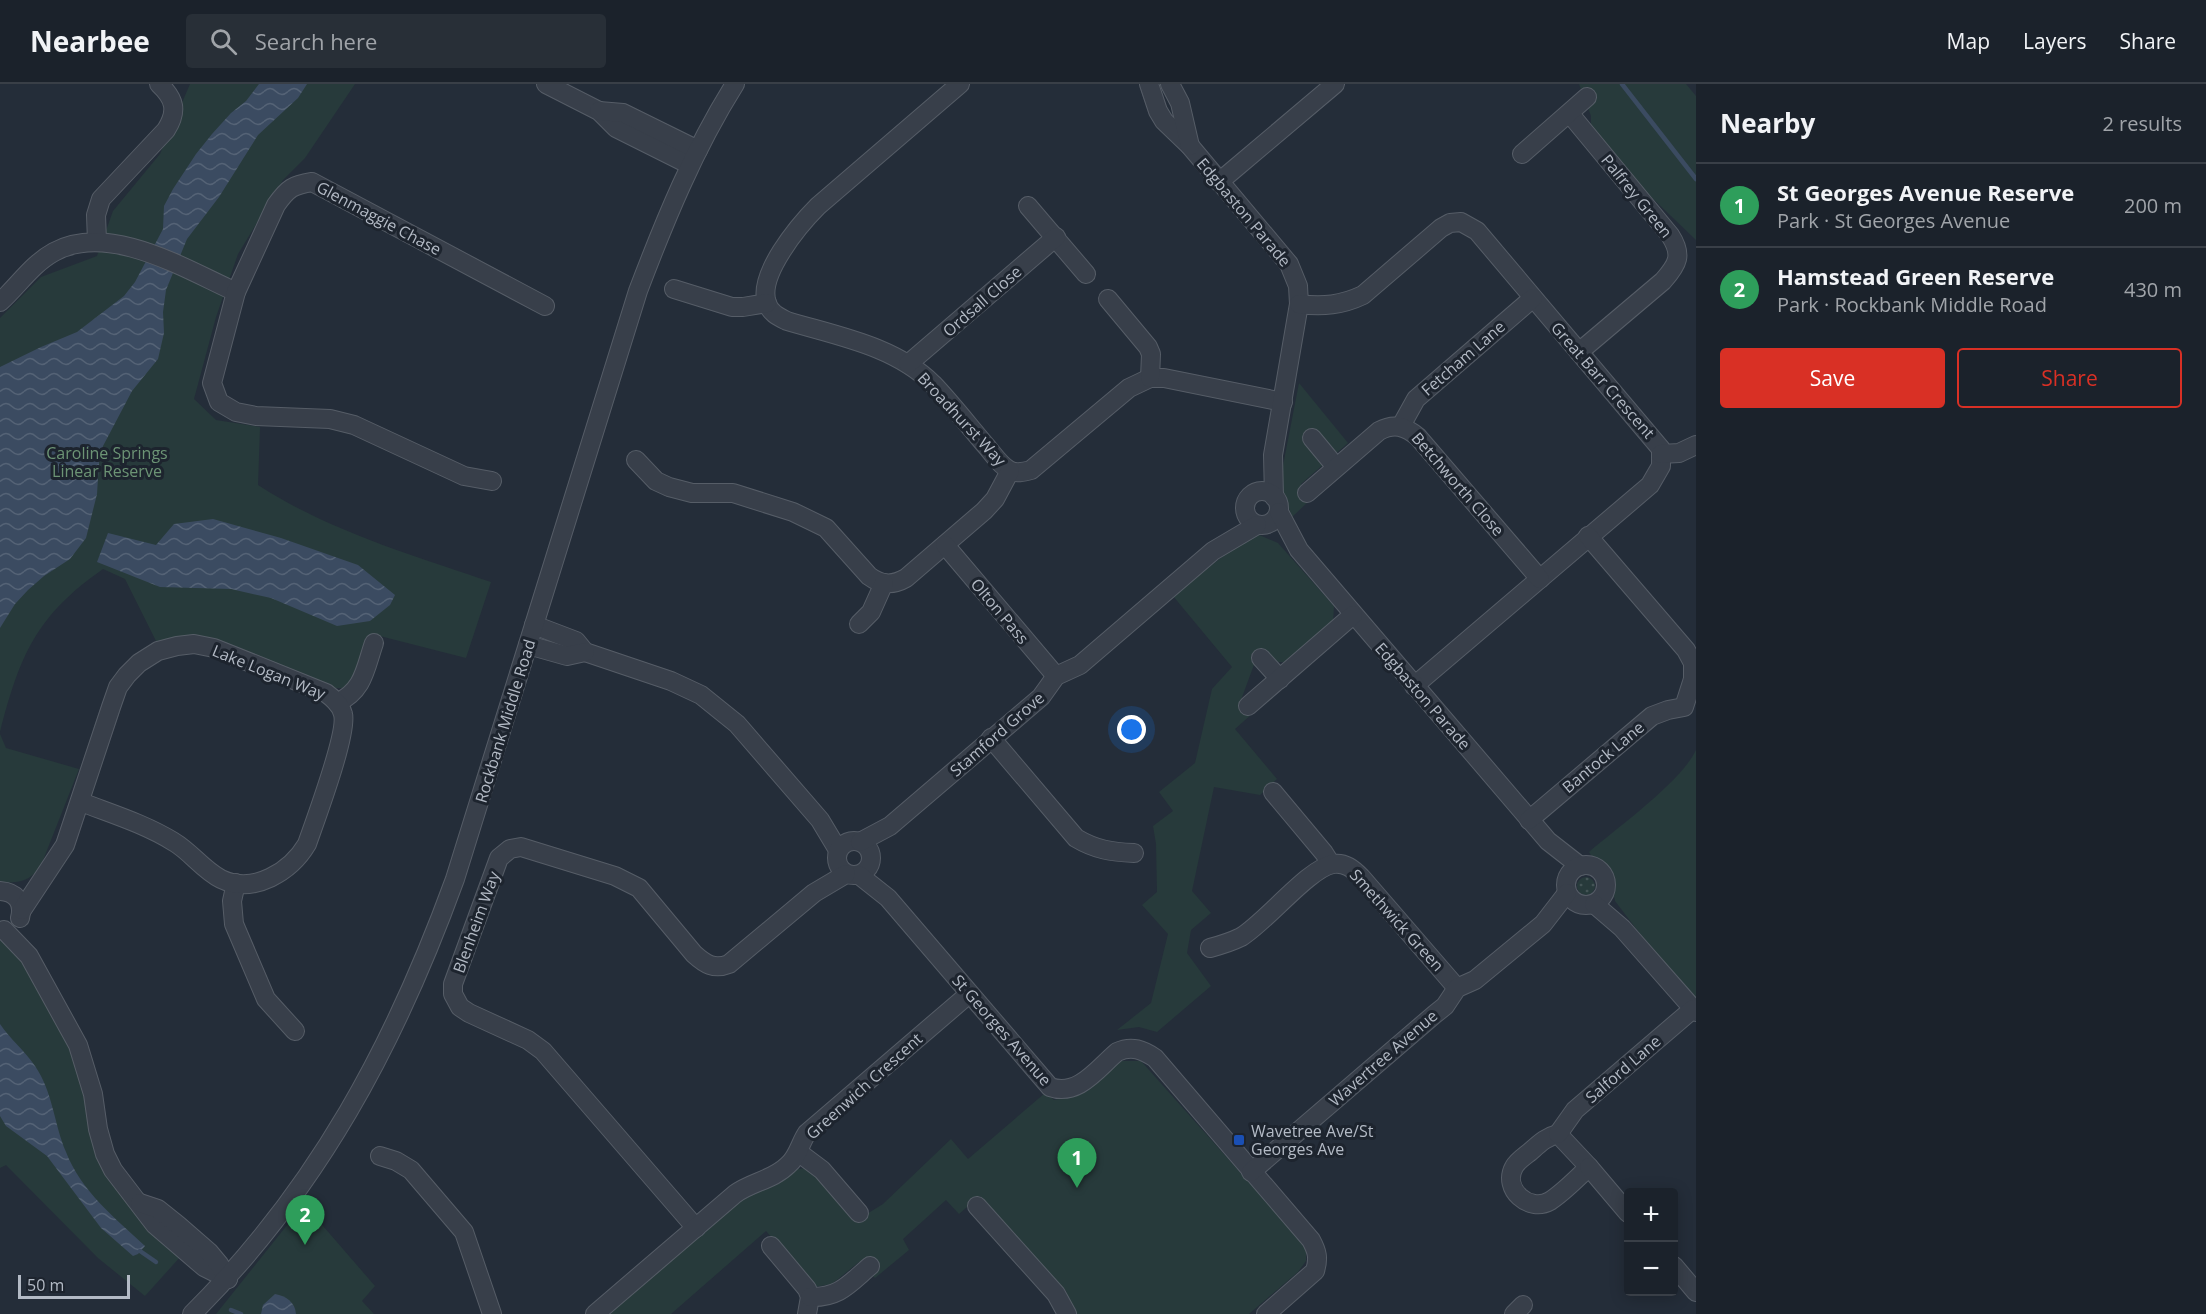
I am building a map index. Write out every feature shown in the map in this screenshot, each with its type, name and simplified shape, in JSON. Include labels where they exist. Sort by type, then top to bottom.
[{"type":"street","points":[[97,242],[96,215],[101,200],[166,130],[173,119],[173,102],[159,84]]},
{"type":"street","points":[[546,84],[599,111],[623,113],[694,157]]},
{"type":"street","name":"Rockbank Middle Road","points":[[192,1314],[228,1279],[276,1220],[320,1158],[358,1096],[391,1035],[429,951],[455,879],[638,291],[659,236],[694,157],[735,84]]},
{"type":"street","name":"Edgbaston Parade","points":[[1149,84],[1158,111],[1164,121],[1190,146],[1289,264],[1298,286],[1299,304],[1273,455],[1256,492]]},
{"type":"street","name":"Edgbaston Parade","points":[[1170,84],[1180,103],[1190,146]]},
{"type":"street","points":[[1219,182],[1335,84]]},
{"type":"street","points":[[674,289],[732,307],[743,308],[766,303],[767,282],[784,246],[800,224],[950,87]]},
{"type":"street","points":[[1522,154],[1587,97]]},
{"type":"street","name":"Palfrey Green","points":[[1570,114],[1670,235],[1676,244],[1678,257],[1675,268],[1663,281],[1579,351]]},
{"type":"street","name":"Glenmaggie Chase","points":[[492,481],[464,476],[354,425],[330,419],[256,416],[237,412],[219,402],[212,383],[236,292],[276,205],[285,192],[296,185],[312,182],[544,306]]},
{"type":"street","points":[[1029,206],[1086,273]]},
{"type":"street","name":"Great Barr Crescent","points":[[1299,304],[1321,306],[1348,302],[1363,295],[1441,228],[1450,223],[1461,222],[1477,231],[1661,449],[1661,466],[1650,485],[1414,686]]},
{"type":"street","name":"Ordsall Close","points":[[908,364],[1056,237]]},
{"type":"street","points":[[0,302],[36,265],[55,252],[77,243],[97,242],[121,244],[143,251],[236,292]]},
{"type":"street","name":"Fetcham Lane","points":[[1401,426],[1416,399],[1533,298]]},
{"type":"street","points":[[1108,299],[1148,347],[1151,354],[1150,378],[1164,378],[1283,402]]},
{"type":"street","name":"Broadhurst Way","points":[[766,303],[777,316],[788,321],[867,345],[908,364],[934,385],[1010,471],[1031,470],[1129,388],[1150,378]]},
{"type":"street","name":"Betchworth Close","points":[[1307,493],[1379,432],[1388,427],[1401,426],[1418,437],[1540,579]]},
{"type":"street","points":[[1312,438],[1336,467]]},
{"type":"street","points":[[1661,454],[1679,453],[1696,445]]},
{"type":"street","name":"Edgbaston Parade","points":[[1273,455],[1277,504],[1299,550],[1548,841],[1582,890],[1622,928],[1695,1011]]},
{"type":"street","points":[[636,460],[656,481],[669,488],[692,493],[733,493],[793,512],[818,524],[834,535],[869,576],[884,584],[896,584],[906,578],[945,545],[995,499],[1010,471]]},
{"type":"street","points":[[1256,492],[1266,492],[1277,504],[1274,521],[1261,525],[1249,520],[1245,511],[1247,500],[1256,492]]},
{"type":"street","name":"Stamford Grove","points":[[854,858],[1041,697],[1056,676],[1080,665],[1213,551],[1245,511]]},
{"type":"street","name":"Edgbaston Parade","points":[[1261,525],[1299,550]]},
{"type":"street","name":"Stamford Grove","points":[[1213,551],[1261,525]]},
{"type":"street","name":"Bantock Lane","points":[[1529,820],[1652,716],[1684,707],[1693,679],[1693,663],[1686,650],[1588,536]]},
{"type":"street","name":"Olton Pass","points":[[945,545],[1056,676]]},
{"type":"street","points":[[858,624],[871,612],[884,584]]},
{"type":"street","points":[[1248,706],[1353,615]]},
{"type":"street","name":"St Georges Avenue","points":[[534,625],[576,641],[585,652]]},
{"type":"street","name":"Lake Logan Way","points":[[337,703],[353,693],[361,683],[374,643]]},
{"type":"street","name":"Lake Logan Way","points":[[21,914],[65,845],[118,687],[139,663],[158,651],[177,646],[194,644],[214,648],[326,693],[337,703],[343,714],[342,737],[307,844],[298,858],[282,872],[261,881],[236,883]]},
{"type":"street","name":"St Georges Avenue","points":[[528,645],[567,656],[585,652],[671,681],[701,695],[737,724],[1050,1087],[1070,1090],[1117,1052],[1132,1048],[1144,1051],[1155,1058],[1311,1240],[1317,1251],[1318,1260],[1315,1270],[1266,1314]]},
{"type":"street","points":[[1261,658],[1280,679]]},
{"type":"street","points":[[991,738],[1076,838],[1091,847],[1105,851],[1134,853]]},
{"type":"street","name":"Smethwick Green","points":[[1273,792],[1331,864]]},
{"type":"street","points":[[81,802],[149,828],[175,843],[211,872],[236,883],[232,902],[234,924],[266,999],[295,1031]]},
{"type":"street","name":"Blenheim Way","points":[[696,1228],[543,1051],[528,1040],[469,1013],[460,1007],[453,994],[453,984],[499,858],[516,847],[615,876],[639,888],[694,954],[701,961],[714,967],[729,964],[854,858]]},
{"type":"street","name":"Smethwick Green","points":[[1210,948],[1242,936],[1314,874],[1331,864],[1341,864],[1354,870],[1457,988]]},
{"type":"street","points":[[3,891],[49,870]]},
{"type":"street","name":"Wavertree Avenue","points":[[1251,1172],[1445,1006],[1457,988],[1481,975],[1582,890]]},
{"type":"street","points":[[3,891],[18,898],[29,956]]},
{"type":"street","points":[[2,929],[10,928],[21,914]]},
{"type":"street","points":[[2,929],[29,956],[78,1045],[93,1094],[98,1129],[105,1154],[113,1170],[156,1225],[204,1267],[228,1279]]},
{"type":"street","name":"Greenwich Crescent","points":[[595,1314],[747,1185],[776,1174],[788,1166],[807,1133],[969,994]]},
{"type":"street","name":"Salford Lane","points":[[1558,1134],[1575,1110],[1695,1011]]},
{"type":"street","points":[[1589,1167],[1550,1202],[1532,1204],[1523,1200],[1512,1186],[1511,1174],[1514,1166],[1547,1136],[1558,1134],[1589,1167],[1624,1207]]},
{"type":"street","points":[[798,1152],[822,1170],[859,1213]]},
{"type":"street","points":[[380,1156],[396,1161],[411,1170],[464,1232],[492,1314]]},
{"type":"street","points":[[977,1206],[1056,1294],[1067,1314]]},
{"type":"street","points":[[771,1246],[803,1283],[809,1305],[841,1291],[870,1266]]},
{"type":"street","points":[[1678,1271],[1696,1292]]},
{"type":"green space","name":"Caroline Springs Linear Reserve","points":[[190,84],[355,84],[305,158],[283,180],[238,254],[216,317],[194,399],[216,420],[260,427],[258,485],[313,516],[342,529],[401,552],[491,582],[466,658],[372,634],[355,683],[347,688],[335,688],[157,643],[125,579],[103,569],[61,603],[34,639],[15,681],[0,732],[0,318],[41,277],[97,256],[113,211],[160,154]]},
{"type":"green space","points":[[1579,84],[1686,84],[1696,96],[1696,240],[1646,192],[1591,127],[1591,116]]},
{"type":"green space","points":[[1299,383],[1348,443],[1301,484],[1308,502],[1292,517],[1280,481]]},
{"type":"green space","points":[[1257,534],[1278,543],[1334,606],[1333,623],[1287,662],[1277,662],[1266,651],[1255,662],[1241,700],[1253,713],[1235,729],[1277,779],[1260,795],[1214,787],[1192,891],[1211,913],[1191,930],[1187,953],[1211,986],[1157,1032],[1139,1027],[1117,1030],[1151,1003],[1168,934],[1142,905],[1157,892],[1156,844],[1153,826],[1173,811],[1159,792],[1195,763],[1212,689],[1232,667],[1173,596],[1242,541]]},
{"type":"green space","points":[[0,734],[6,748],[79,769],[40,868],[31,877],[22,881],[0,883]]},
{"type":"green space","points":[[1696,750],[1696,1001],[1660,960],[1615,901],[1609,869],[1594,860],[1589,852],[1663,790],[1689,762]]},
{"type":"green space","points":[[1582,877],[1590,877],[1595,882],[1593,893],[1582,895],[1577,890],[1577,882]]},
{"type":"green space","points":[[0,938],[15,944],[74,1058],[87,1100],[102,1168],[114,1187],[181,1256],[145,1296],[98,1258],[6,1165],[0,1168]]},
{"type":"green space","points":[[1118,1061],[1141,1061],[1306,1246],[1306,1261],[1298,1272],[1249,1314],[1074,1314],[1066,1291],[980,1196],[959,1214],[946,1200],[903,1239],[909,1250],[875,1278],[859,1262],[832,1284],[815,1287],[766,1231],[671,1314],[606,1314],[745,1195],[796,1169],[808,1168],[857,1220],[883,1204],[951,1139],[968,1159],[1045,1093],[1054,1100],[1077,1095]]},
{"type":"green space","points":[[304,1204],[375,1286],[362,1301],[374,1314],[216,1314]]},
{"type":"water","points":[[259,84],[307,84],[298,98],[258,135],[219,197],[187,239],[166,290],[163,312],[164,333],[158,359],[132,391],[103,446],[99,462],[97,494],[86,538],[70,559],[28,590],[15,604],[0,628],[0,367],[77,332],[124,296],[135,282],[163,229],[164,206],[173,189],[212,134],[231,113],[246,101]]},
{"type":"water","points":[[213,519],[281,538],[358,565],[395,595],[390,605],[370,621],[337,626],[271,598],[231,589],[160,587],[97,562],[108,533],[156,545],[174,524]]},
{"type":"water","points":[[0,1024],[41,1076],[72,1166],[100,1203],[145,1246],[138,1254],[133,1256],[101,1228],[47,1156],[6,1126],[0,1116]]},
{"type":"water","points":[[275,1294],[289,1300],[296,1314],[261,1314],[263,1305]]},
{"type":"waterway","points":[[1622,84],[1696,179]]},
{"type":"waterway","points":[[140,1251],[156,1262]]},
{"type":"waterway","points":[[231,1310],[241,1314]]},
{"type":"place","name":"Wavetree Ave/St Georges Ave","points":[[1239,1140]]},
{"type":"place","name":"St Georges Avenue Reserve","points":[[1077,1188]]},
{"type":"place","name":"Hamstead Green Reserve","points":[[305,1245]]}]
